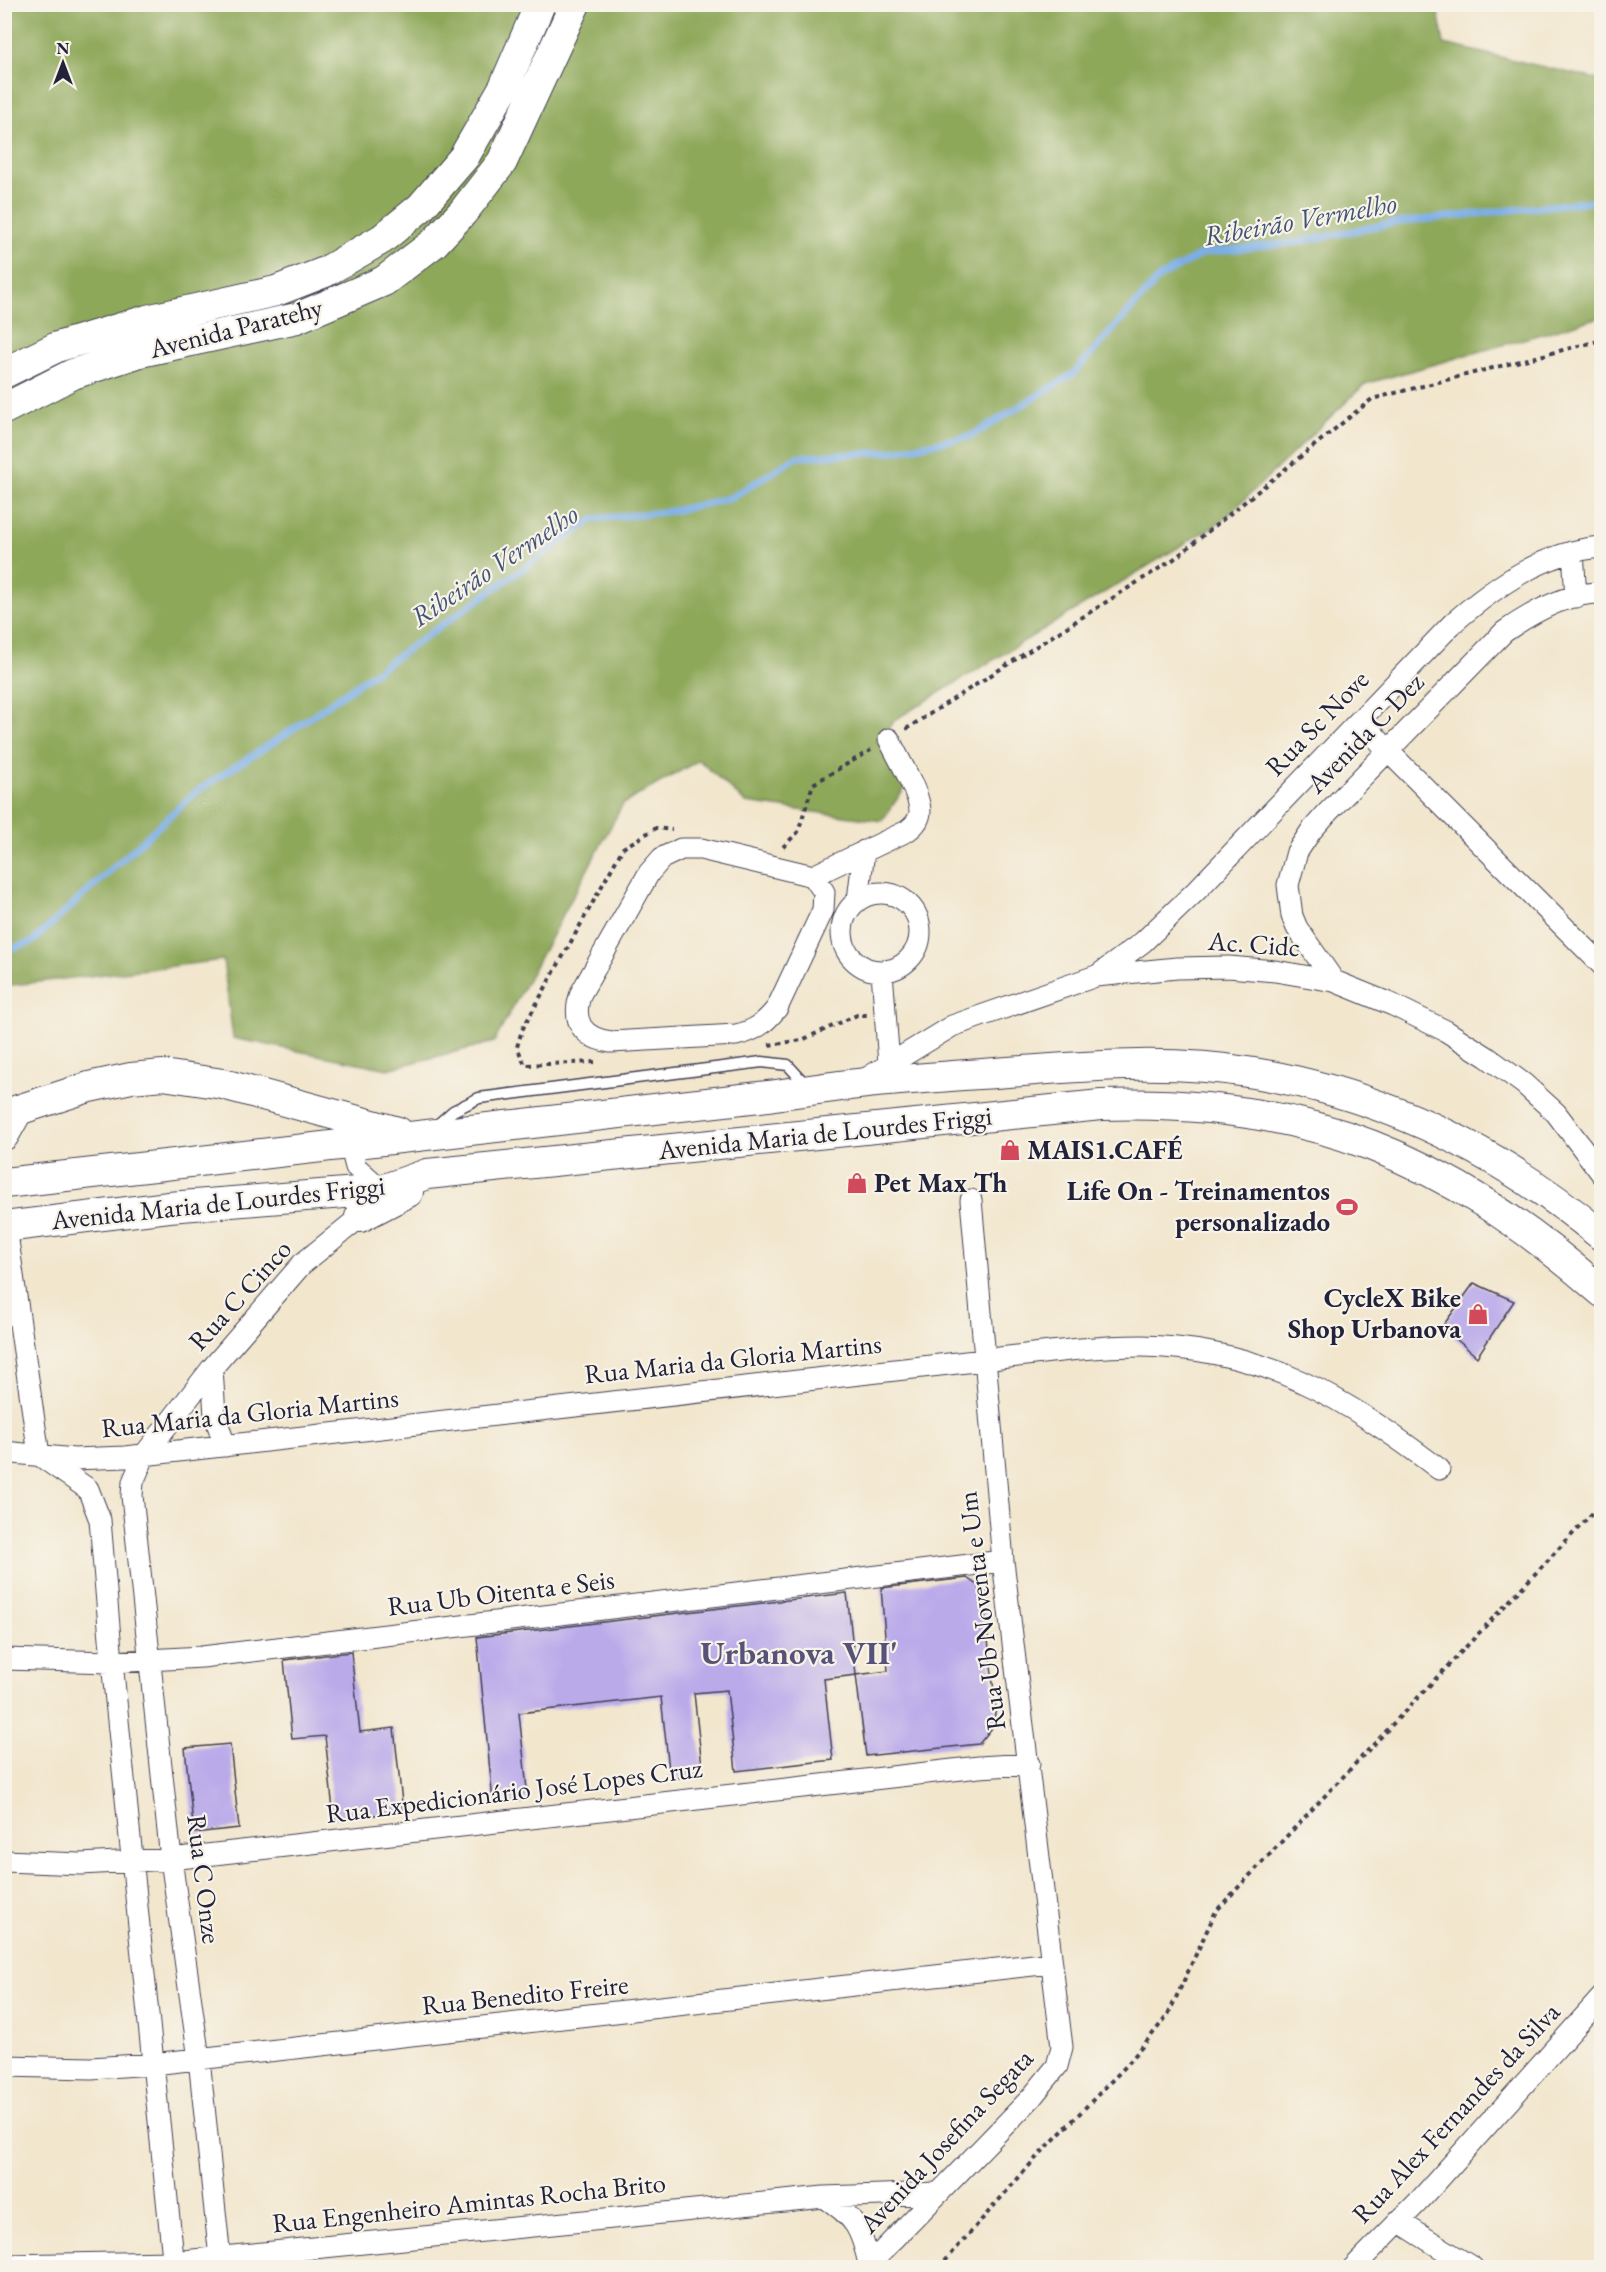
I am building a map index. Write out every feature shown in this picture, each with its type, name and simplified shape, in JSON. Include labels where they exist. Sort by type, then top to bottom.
[{"type":"street","name":"Avenida Paratehy","points":[[4,373],[57,347],[147,320],[276,291],[325,272],[382,239],[421,207],[464,157],[504,87],[540,4]]},
{"type":"street","name":"Avenida Paratehy","points":[[4,409],[73,374],[140,352],[297,318],[384,280],[434,243],[464,212],[502,162],[575,4]]},
{"type":"street","name":"Rua Sc Nove","points":[[1096,976],[1143,942],[1476,603],[1548,560],[1573,552],[1602,548]]},
{"type":"street","points":[[1573,552],[1576,597]]},
{"type":"street","name":"Avenida C Dez","points":[[1334,981],[1297,928],[1288,896],[1290,874],[1298,852],[1311,831],[1387,750],[1504,632],[1544,608],[1576,597],[1602,593]]},
{"type":"street","points":[[1361,720],[1387,750],[1602,965]]},
{"type":"street","points":[[813,876],[824,892],[823,910],[777,1008],[767,1021],[753,1031],[736,1035],[611,1042],[597,1040],[585,1032],[578,1020],[576,1006],[581,993],[649,873],[662,858],[681,849],[701,849],[813,876],[907,831],[916,824],[920,813],[918,801],[889,739]]},
{"type":"street","points":[[858,900],[864,851]]},
{"type":"street","points":[[879,893],[901,898],[910,906],[920,926],[920,937],[911,957],[893,970],[882,972],[860,966],[845,950],[842,939],[844,917],[858,900],[879,893]]},
{"type":"street","points":[[823,910],[844,917]]},
{"type":"street","name":"Ac. Cidc","points":[[858,1084],[952,1026],[1096,976],[1177,968],[1228,967],[1275,971],[1334,981],[1393,1005],[1446,1031],[1524,1084],[1556,1113],[1602,1174]]},
{"type":"street","points":[[882,972],[889,1064]]},
{"type":"street","name":"Avenida Maria de Lourdes Friggi","points":[[4,1183],[858,1084],[1122,1064],[1210,1067],[1296,1081],[1374,1104],[1462,1140],[1527,1178],[1602,1236]]},
{"type":"street","points":[[9,1121],[89,1087],[130,1078],[163,1075],[223,1084],[419,1134]]},
{"type":"street","name":"Avenida Maria de Lourdes Friggi","points":[[5,1224],[159,1208],[382,1190],[426,1174],[1101,1105],[1186,1104],[1254,1112],[1332,1130],[1386,1150],[1450,1181],[1489,1205],[1557,1253],[1602,1292]]},
{"type":"street","points":[[350,1144],[356,1167],[382,1190]]},
{"type":"street","points":[[382,1190],[361,1195],[360,1217],[407,1193],[426,1174]]},
{"type":"street","name":"Rua Ub Noventa e Um","points":[[971,1200],[1004,1561],[1059,2014]]},
{"type":"street","name":"Rua C Cinco","points":[[132,1496],[133,1482],[144,1454],[212,1368],[302,1264],[360,1217]]},
{"type":"street","points":[[5,1224],[39,1455],[81,1484],[93,1498],[104,1547],[112,1662],[174,2265]]},
{"type":"street","name":"Rua Maria da Gloria Martins","points":[[4,1452],[74,1459],[144,1454],[984,1360],[1087,1349],[1143,1346],[1185,1349],[1252,1361],[1278,1370],[1352,1407],[1439,1469]]},
{"type":"street","points":[[212,1368],[215,1416],[225,1446]]},
{"type":"street","name":"Rua C Onze","points":[[132,1496],[171,1859],[199,2059],[220,2262]]},
{"type":"street","name":"Rua Ub Oitenta e Seis","points":[[4,1659],[112,1662],[232,1654],[1004,1561]]},
{"type":"street","name":"Rua Expedicionário José Lopes Cruz","points":[[4,1861],[50,1864],[171,1859],[967,1768],[1029,1764]]},
{"type":"street","name":"Rua Benedito Freire","points":[[4,2066],[91,2068],[153,2064],[1052,1963]]},
{"type":"street","name":"Rua Alex Fernandes da Silva","points":[[1353,2268],[1420,2200],[1602,1997]]},
{"type":"street","name":"Avenida Josefina Segata","points":[[867,2266],[1052,2073],[1062,2047],[1059,2014]]},
{"type":"street","name":"Rua Engenheiro Amintas Rocha Brito","points":[[4,2265],[174,2265],[220,2262],[824,2197],[939,2193]]},
{"type":"street","points":[[824,2197],[854,2220],[861,2230],[867,2266]]},
{"type":"street","points":[[1398,2221],[1473,2268]]},
{"type":"path","points":[[774,845],[785,847],[798,832],[813,784],[889,739],[1174,559],[1372,399],[1602,340]]},
{"type":"path","points":[[602,1061],[525,1065],[517,1047],[522,1030],[623,848],[656,828],[680,831]]},
{"type":"path","points":[[768,1045],[802,1040],[857,1015],[887,1018]]},
{"type":"path","points":[[939,2268],[1036,2158],[1127,2065],[1168,2015],[1216,1911],[1602,1503]]},
{"type":"green space","points":[[4,5],[1437,5],[1444,44],[1601,80],[1602,229],[1596,246],[1601,250],[1601,317],[1365,384],[1222,521],[896,719],[877,741],[910,780],[882,821],[746,803],[699,760],[623,804],[494,1042],[388,1069],[233,1038],[223,960],[5,986]]},
{"type":"building","name":"CycleX Bike Shop Urbanova","points":[[1474,1283],[1514,1301],[1477,1357],[1442,1327]]},
{"type":"building","points":[[967,1578],[978,1586],[983,1597],[996,1709],[992,1728],[979,1744],[866,1756],[856,1675],[888,1671],[881,1588]]},
{"type":"building","points":[[847,1593],[856,1675],[824,1679],[833,1760],[736,1771],[727,1690],[694,1693],[703,1775],[670,1779],[661,1697],[519,1713],[528,1799],[493,1802],[477,1637]]},
{"type":"building","points":[[351,1652],[360,1732],[394,1728],[403,1812],[334,1819],[325,1736],[292,1739],[284,1660]]},
{"type":"building","points":[[230,1744],[239,1828],[194,1833],[185,1748]]},
{"type":"waterway","name":"Ribeirão Vermelho","points":[[4,951],[32,942],[197,791],[286,734],[594,519],[673,511],[730,498],[797,457],[889,452],[971,436],[1073,374],[1160,277],[1204,253],[1298,242],[1393,223],[1602,200]]},
{"type":"place","name":"MAIS1.CAFÉ","points":[[1010,1150]]},
{"type":"place","name":"Pet Max Th","points":[[857,1183]]},
{"type":"place","name":"Life On - Treinamentos personalizado","points":[[1347,1207]]},
{"type":"place","name":"CycleX Bike Shop Urbanova","points":[[1478,1314]]},
{"type":"district","name":"Urbanova VII'","points":[[799,1652]]}]
